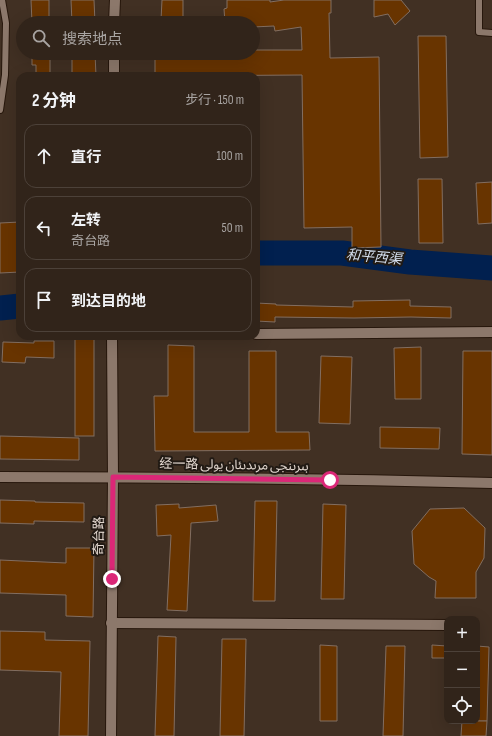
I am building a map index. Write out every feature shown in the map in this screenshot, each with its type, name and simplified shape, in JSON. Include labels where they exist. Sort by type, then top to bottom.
[{"type":"street","points":[[114,16],[115,0]]},
{"type":"street","points":[[114,60],[114,72]]},
{"type":"street","points":[[260,334],[492,332]]},
{"type":"street","name":"奇台路","points":[[110,736],[113,477],[112,340]]},
{"type":"street","name":"经一路 بىرىنجى مرىدىئان يولى","points":[[0,477],[361,480],[492,483]]},
{"type":"street","points":[[111,623],[444,625]]},
{"type":"lane","points":[[0,110],[5,75],[6,23],[2,0]]},
{"type":"lane","points":[[479,0],[479,32],[492,33]]},
{"type":"building","points":[[31,0],[49,0],[49,16],[32,16]]},
{"type":"building","points":[[71,0],[94,0],[95,16],[72,16]]},
{"type":"building","points":[[162,0],[183,0],[183,16],[161,16]]},
{"type":"building","points":[[227,0],[270,0],[270,2],[284,0],[331,0],[331,13],[329,13],[330,58],[379,57],[381,247],[352,248],[352,227],[304,228],[302,75],[260,75],[260,72],[155,72],[155,60],[260,60],[260,50],[302,50],[301,27],[275,31],[274,26],[260,27],[260,16],[224,16],[224,9],[227,8]]},
{"type":"building","points":[[374,0],[401,0],[410,11],[395,25],[388,14],[374,17]]},
{"type":"building","points":[[418,36],[446,36],[448,157],[420,158]]},
{"type":"building","points":[[32,60],[50,60],[50,72],[36,72],[36,65],[32,65]]},
{"type":"building","points":[[72,60],[95,60],[96,72],[72,72]]},
{"type":"building","points":[[418,179],[442,179],[443,243],[419,243]]},
{"type":"building","points":[[492,182],[492,223],[478,224],[476,183]]},
{"type":"building","points":[[16,222],[16,272],[0,273],[0,223]]},
{"type":"building","points":[[410,300],[410,306],[451,307],[451,318],[275,317],[275,322],[260,321],[260,303],[353,307],[353,301]]},
{"type":"building","points":[[75,340],[94,340],[94,436],[75,436]]},
{"type":"building","points":[[34,341],[54,341],[54,358],[26,357],[25,363],[2,362],[3,342],[34,343]]},
{"type":"building","points":[[168,345],[194,346],[194,432],[249,432],[249,351],[276,351],[276,432],[309,432],[310,450],[155,451],[154,396],[168,396]]},
{"type":"building","points":[[421,347],[421,399],[395,399],[394,348]]},
{"type":"building","points":[[463,351],[492,351],[492,455],[462,454]]},
{"type":"building","points":[[321,356],[352,357],[350,424],[319,423]]},
{"type":"building","points":[[380,427],[440,428],[439,449],[380,448]]},
{"type":"building","points":[[0,436],[79,438],[79,460],[0,459]]},
{"type":"building","points":[[0,500],[84,503],[84,522],[34,521],[34,524],[0,523]]},
{"type":"building","points":[[255,501],[277,501],[275,601],[253,601]]},
{"type":"building","points":[[179,504],[179,508],[216,505],[218,521],[191,523],[187,611],[167,610],[171,535],[157,536],[156,505]]},
{"type":"building","points":[[323,504],[346,505],[344,599],[321,599]]},
{"type":"building","points":[[464,508],[485,528],[484,558],[476,572],[476,598],[435,598],[436,581],[414,564],[412,531],[430,509]]},
{"type":"building","points":[[66,548],[94,548],[93,617],[66,616],[66,595],[0,593],[0,560],[66,563]]},
{"type":"building","points":[[0,631],[45,632],[45,640],[90,641],[88,736],[59,736],[61,672],[0,670]]},
{"type":"building","points":[[158,636],[176,637],[174,736],[155,736]]},
{"type":"building","points":[[222,639],[246,639],[244,736],[220,736]]},
{"type":"building","points":[[320,645],[337,646],[337,721],[320,721]]},
{"type":"building","points":[[432,645],[444,646],[444,658],[432,658]]},
{"type":"building","points":[[386,646],[405,646],[403,736],[383,736]]},
{"type":"building","points":[[480,646],[489,647],[487,721],[480,721]]},
{"type":"building","points":[[480,721],[487,721],[486,736],[461,736],[462,724],[480,724]]},
{"type":"waterway","name":"和平西渠","points":[[260,253],[342,253],[410,262],[492,268]]},
{"type":"waterway","name":"和平西渠","points":[[0,308],[16,306]]},
{"type":"route","points":[[112,579],[113,477],[330,480]]}]
